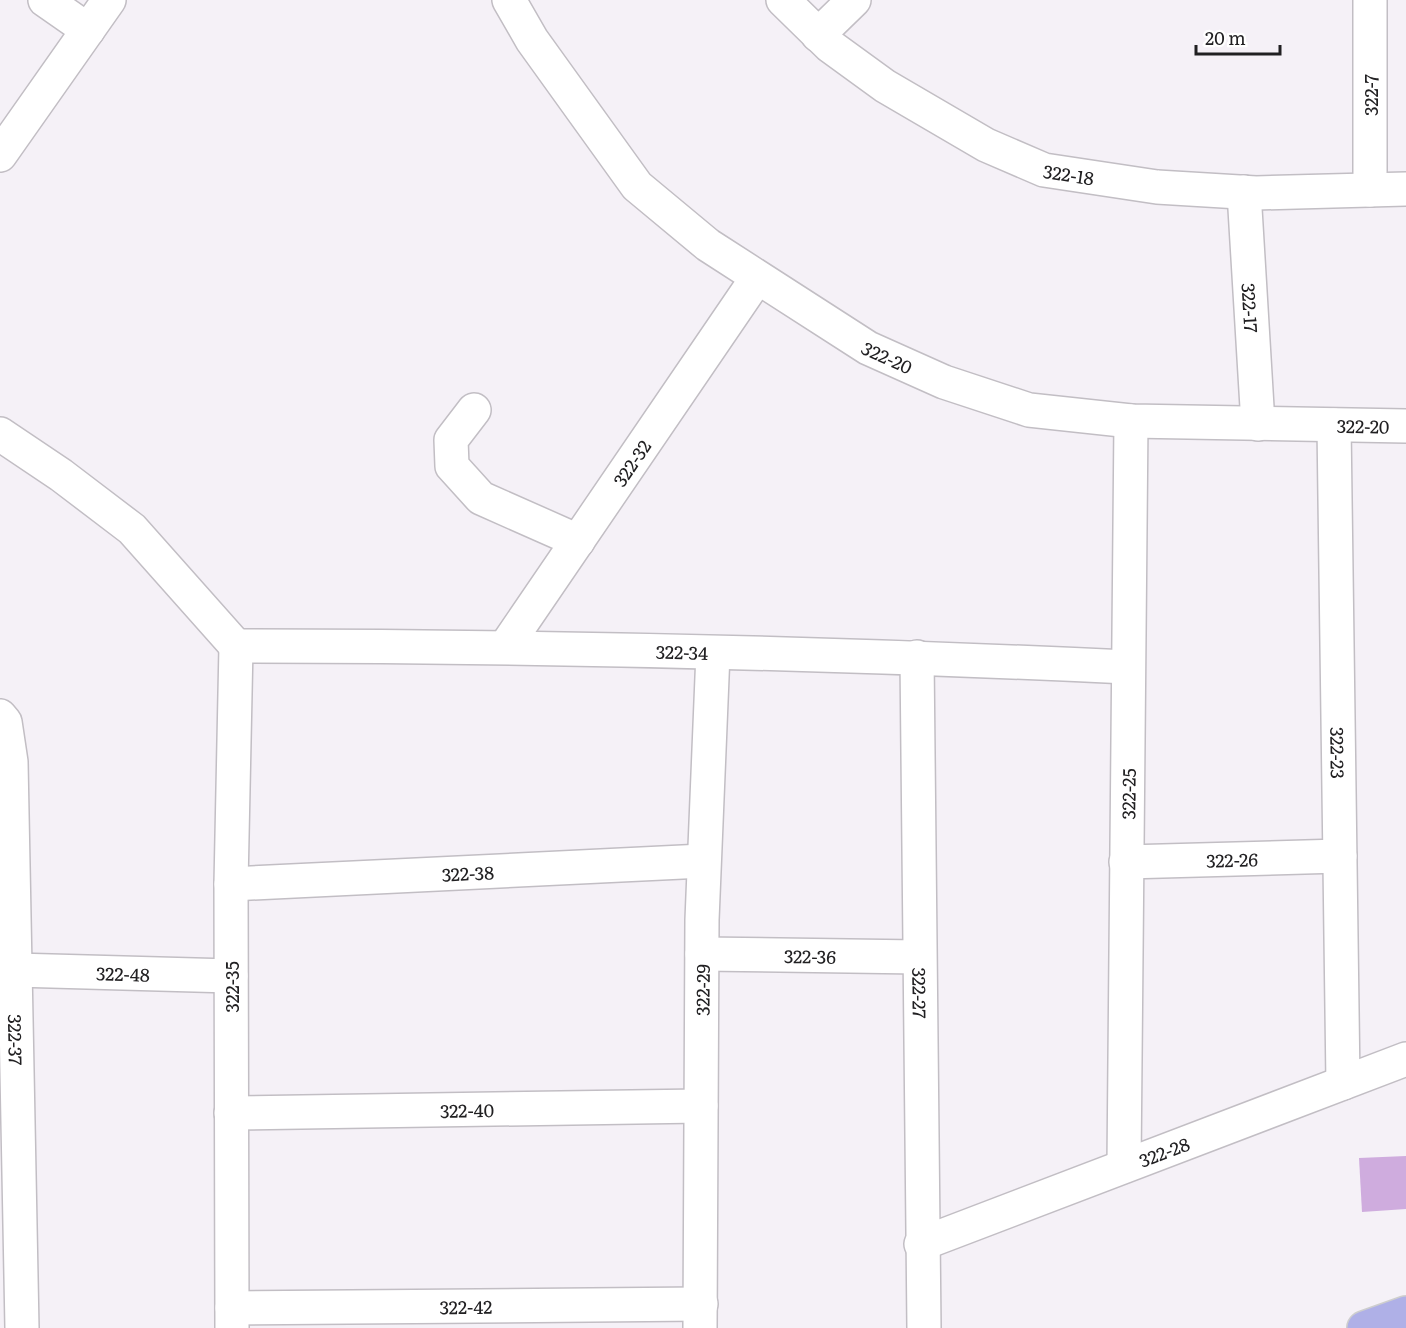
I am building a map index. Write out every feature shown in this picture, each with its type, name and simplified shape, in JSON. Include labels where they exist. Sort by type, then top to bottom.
[{"type":"main road","points":[[1364,1328],[1406,1313]]},
{"type":"street","points":[[45,0],[88,30]]},
{"type":"street","points":[[0,156],[109,0]]},
{"type":"street","name":"322-20","points":[[509,0],[532,40],[637,186],[708,245],[868,348],[944,382],[1029,410],[1131,422],[1406,426]]},
{"type":"street","name":"322-18","points":[[783,0],[818,35],[885,86],[986,145],[1044,170],[1157,187],[1244,192],[1406,189]]},
{"type":"street","points":[[818,35],[854,0]]},
{"type":"street","name":"322-7","points":[[1370,0],[1370,190]]},
{"type":"street","name":"322-17","points":[[1244,192],[1258,424]]},
{"type":"street","name":"322-32","points":[[506,646],[757,278]]},
{"type":"street","points":[[474,410],[451,440],[452,466],[481,498],[578,541]]},
{"type":"street","name":"322-25","points":[[1124,1166],[1131,422]]},
{"type":"street","name":"322-23","points":[[1334,425],[1343,1083]]},
{"type":"street","points":[[0,434],[61,475],[132,529],[236,646]]},
{"type":"street","name":"322-34","points":[[236,646],[506,646],[917,657],[1127,667]]},
{"type":"street","name":"322-35","points":[[232,1318],[231,884],[236,646]]},
{"type":"street","name":"322-29","points":[[700,1316],[702,954],[713,653]]},
{"type":"street","name":"322-27","points":[[917,657],[921,1244],[924,1328]]},
{"type":"street","name":"322-37","points":[[0,716],[5,722],[11,762],[15,970],[10,1186],[22,1328]]},
{"type":"street","name":"322-26","points":[[1126,862],[1340,856]]},
{"type":"street","name":"322-38","points":[[231,884],[704,861]]},
{"type":"street","name":"322-36","points":[[702,954],[919,957]]},
{"type":"street","name":"322-48","points":[[15,970],[231,976]]},
{"type":"street","name":"322-28","points":[[921,1244],[1406,1059]]},
{"type":"street","name":"322-40","points":[[231,1113],[701,1106]]},
{"type":"street","name":"322-42","points":[[232,1318],[700,1316]]},
{"type":"building","points":[[1406,1156],[1406,1209],[1362,1212],[1359,1158]]}]
